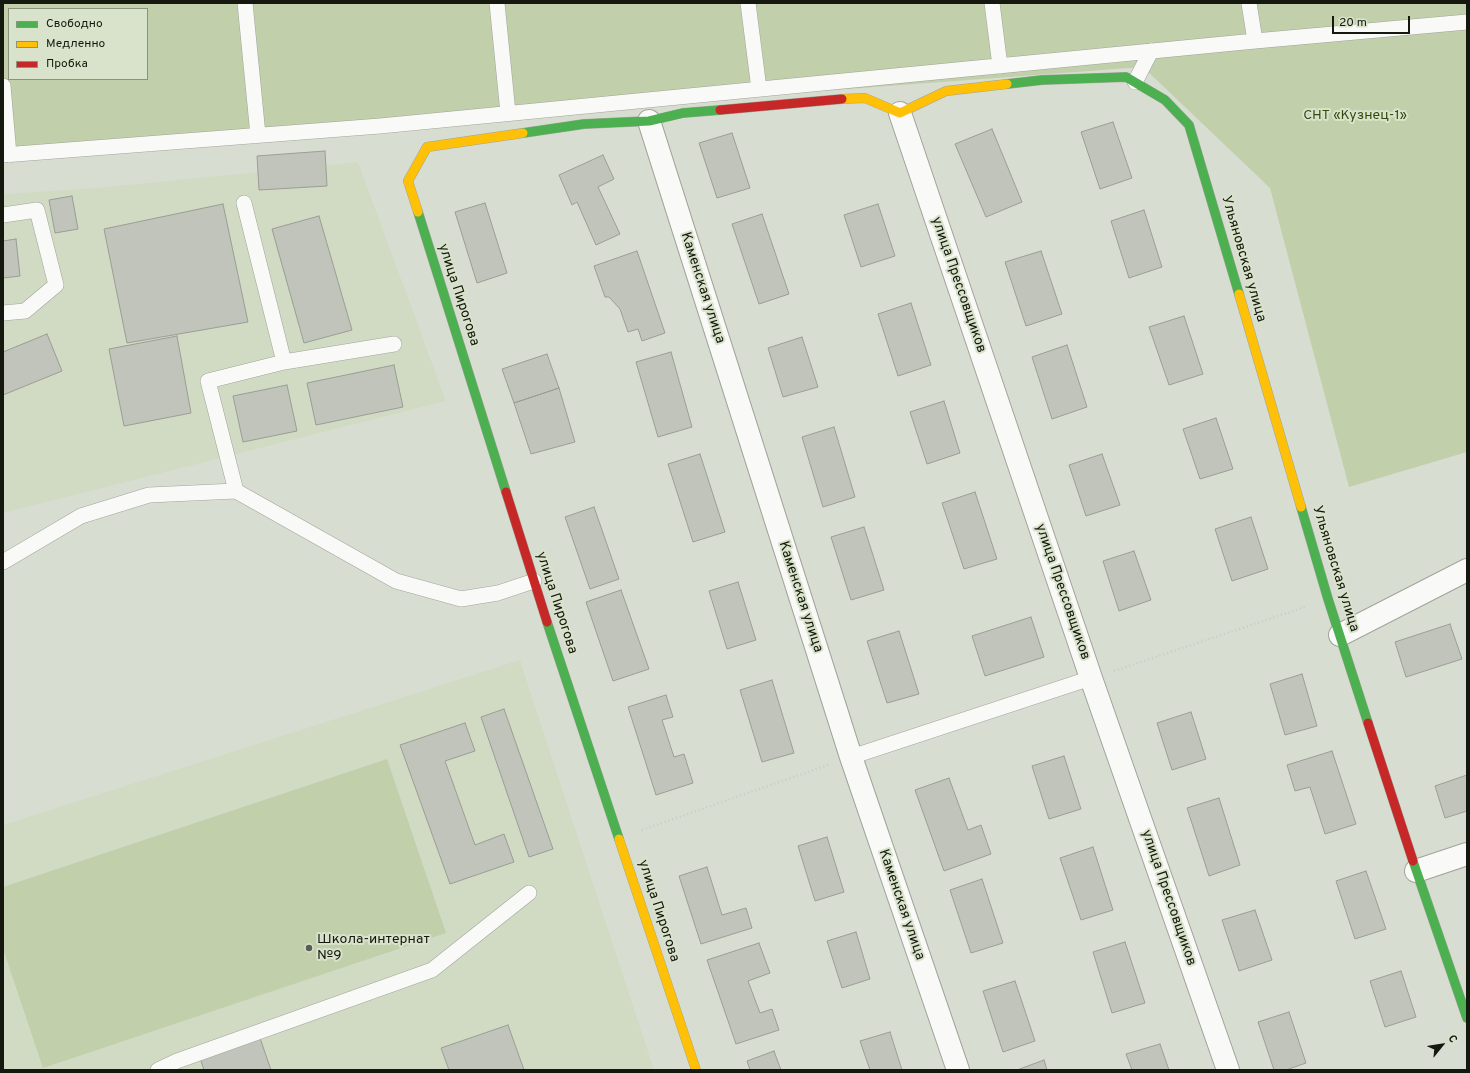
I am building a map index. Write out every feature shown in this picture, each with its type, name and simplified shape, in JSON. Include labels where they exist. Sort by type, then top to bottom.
[{"type":"street","points":[[650,121],[683,113],[865,98],[900,113],[946,91],[1042,80],[1126,77],[1135,82]]},
{"type":"street","name":"Ульяновская улица","points":[[1135,82],[1165,100],[1189,125],[1328,599],[1416,871],[1467,1018]]},
{"type":"street","name":"улица Прессовщиков","points":[[900,113],[1091,678],[1228,1070]]},
{"type":"street","name":"улица Пирогова","points":[[650,121],[584,124],[427,146],[408,181],[534,581],[696,1070]]},
{"type":"street","name":"Каменская улица","points":[[650,121],[851,757],[958,1070]]},
{"type":"street","points":[[1340,635],[1467,570]]},
{"type":"street","points":[[1416,871],[1467,854]]},
{"type":"lane","points":[[245,3],[258,136]]},
{"type":"lane","points":[[497,3],[508,113]]},
{"type":"lane","points":[[748,3],[759,89]]},
{"type":"lane","points":[[992,3],[1000,66]]},
{"type":"lane","points":[[1249,3],[1255,41]]},
{"type":"lane","points":[[3,86],[6,155],[373,126],[1467,22]]},
{"type":"lane","points":[[1135,82],[1151,51]]},
{"type":"lane","points":[[244,203],[284,362]]},
{"type":"lane","points":[[3,216],[37,210],[56,285],[25,311],[3,313]]},
{"type":"lane","points":[[236,491],[208,381],[284,362],[394,344]]},
{"type":"lane","points":[[3,562],[81,516],[141,497],[149,495],[236,491],[396,581],[461,599],[498,593],[534,581]]},
{"type":"lane","points":[[851,757],[1091,678]]},
{"type":"lane","points":[[158,1070],[177,1061],[432,970],[530,893]]},
{"type":"path","points":[[1091,678],[1328,599]]},
{"type":"path","points":[[619,838],[851,757]]},
{"type":"shaded area","points":[[358,162],[446,401],[3,513],[3,194],[96,188]]},
{"type":"shaded area","name":"Школа-интернат №9","points":[[520,660],[654,1070],[3,1070],[3,825]]},
{"type":"green space","name":"СНТ «Кузнец-1»","points":[[3,3],[1467,3],[1467,452],[1349,487],[1270,188],[1143,67],[3,152]]},
{"type":"green space","points":[[387,759],[446,933],[43,1068],[3,949],[3,887]]},
{"type":"building","points":[[1113,122],[1132,178],[1100,189],[1081,132]]},
{"type":"building","points":[[992,129],[1022,202],[986,217],[955,144]]},
{"type":"building","points":[[732,133],[750,188],[717,198],[699,143]]},
{"type":"building","points":[[325,151],[327,186],[259,190],[257,156]]},
{"type":"building","points":[[603,155],[614,179],[598,187],[620,234],[596,245],[577,202],[572,205],[559,175]]},
{"type":"building","points":[[72,196],[78,229],[55,233],[49,200]]},
{"type":"building","points":[[485,203],[507,273],[477,283],[455,212]]},
{"type":"building","points":[[223,204],[248,322],[127,343],[104,229]]},
{"type":"building","points":[[878,204],[895,256],[861,267],[844,215]]},
{"type":"building","points":[[1144,210],[1162,267],[1129,278],[1111,221]]},
{"type":"building","points":[[762,214],[789,294],[759,304],[732,224]]},
{"type":"building","points":[[319,216],[352,330],[304,343],[272,229]]},
{"type":"building","points":[[16,239],[20,276],[3,278],[3,241]]},
{"type":"building","points":[[637,251],[665,333],[642,341],[638,329],[628,332],[620,309],[609,297],[605,297],[594,266]]},
{"type":"building","points":[[1041,251],[1062,314],[1026,326],[1005,262]]},
{"type":"building","points":[[911,303],[931,365],[898,376],[878,314]]},
{"type":"building","points":[[1184,316],[1203,374],[1169,385],[1149,327]]},
{"type":"building","points":[[47,334],[62,371],[3,395],[3,352]]},
{"type":"building","points":[[177,336],[191,413],[124,426],[109,349]]},
{"type":"building","points":[[802,337],[818,387],[783,397],[768,348]]},
{"type":"building","points":[[1067,345],[1087,407],[1052,419],[1032,357]]},
{"type":"building","points":[[671,352],[692,427],[658,437],[636,362]]},
{"type":"building","points":[[547,354],[559,388],[514,403],[502,369]]},
{"type":"building","points":[[394,365],[403,407],[316,425],[307,383]]},
{"type":"building","points":[[287,385],[297,431],[243,442],[233,396]]},
{"type":"building","points":[[559,388],[575,442],[531,454],[514,403]]},
{"type":"building","points":[[944,401],[960,453],[927,464],[910,412]]},
{"type":"building","points":[[1216,418],[1233,469],[1200,479],[1183,429]]},
{"type":"building","points":[[834,427],[855,497],[823,507],[802,437]]},
{"type":"building","points":[[700,454],[725,532],[693,542],[668,464]]},
{"type":"building","points":[[1102,454],[1120,505],[1086,516],[1069,465]]},
{"type":"building","points":[[975,492],[997,559],[964,569],[942,503]]},
{"type":"building","points":[[594,507],[619,579],[590,589],[565,517]]},
{"type":"building","points":[[1251,517],[1268,569],[1232,581],[1215,529]]},
{"type":"building","points":[[864,527],[884,590],[851,600],[831,537]]},
{"type":"building","points":[[1134,551],[1151,600],[1119,611],[1103,561]]},
{"type":"building","points":[[738,582],[756,640],[727,649],[709,591]]},
{"type":"building","points":[[621,590],[649,669],[613,681],[586,602]]},
{"type":"building","points":[[1031,617],[1044,657],[985,676],[972,636]]},
{"type":"building","points":[[1450,624],[1462,659],[1406,677],[1395,642]]},
{"type":"building","points":[[899,631],[919,694],[887,703],[867,641]]},
{"type":"building","points":[[1302,674],[1317,726],[1285,735],[1270,684]]},
{"type":"building","points":[[772,680],[794,753],[762,762],[740,690]]},
{"type":"building","points":[[666,695],[673,717],[662,720],[674,757],[684,754],[693,783],[656,795],[628,707]]},
{"type":"building","points":[[504,709],[553,849],[529,857],[481,717]]},
{"type":"building","points":[[1191,712],[1206,759],[1172,770],[1157,723]]},
{"type":"building","points":[[465,723],[475,751],[445,761],[475,845],[504,834],[514,862],[450,884],[400,745]]},
{"type":"building","points":[[1332,751],[1356,824],[1325,834],[1310,787],[1295,791],[1287,765]]},
{"type":"building","points":[[1064,756],[1081,809],[1049,819],[1032,766]]},
{"type":"building","points":[[1467,775],[1467,811],[1445,818],[1435,786]]},
{"type":"building","points":[[949,778],[968,830],[981,825],[991,854],[944,871],[915,790]]},
{"type":"building","points":[[1219,798],[1240,865],[1209,876],[1187,808]]},
{"type":"building","points":[[827,837],[844,892],[815,901],[798,846]]},
{"type":"building","points":[[1093,847],[1113,910],[1081,920],[1060,858]]},
{"type":"building","points":[[707,867],[722,915],[746,908],[752,928],[701,944],[679,876]]},
{"type":"building","points":[[1366,871],[1386,929],[1355,939],[1336,881]]},
{"type":"building","points":[[982,879],[1003,943],[971,953],[950,890]]},
{"type":"building","points":[[1255,910],[1272,960],[1239,971],[1222,920]]},
{"type":"building","points":[[856,932],[870,979],[842,988],[827,941]]},
{"type":"building","points":[[1125,942],[1145,1003],[1112,1013],[1093,952]]},
{"type":"building","points":[[759,943],[770,973],[748,981],[760,1013],[772,1009],[779,1030],[736,1044],[707,960]]},
{"type":"building","points":[[1401,971],[1416,1017],[1385,1027],[1370,981]]},
{"type":"building","points":[[1015,981],[1035,1041],[1003,1052],[983,991]]},
{"type":"building","points":[[1289,1012],[1306,1063],[1286,1070],[1274,1070],[1258,1022]]},
{"type":"building","points":[[508,1025],[524,1070],[449,1070],[441,1048]]},
{"type":"building","points":[[890,1032],[902,1070],[870,1070],[860,1041]]},
{"type":"building","points":[[260,1038],[271,1070],[204,1070],[200,1058]]},
{"type":"building","points":[[1160,1044],[1169,1070],[1132,1070],[1126,1054]]},
{"type":"building","points":[[774,1051],[781,1070],[750,1070],[747,1061]]},
{"type":"building","points":[[1044,1060],[1047,1070],[1017,1070]]},
{"type":"traffic: fast","points":[[1007,84],[1042,80],[1126,77],[1165,100],[1189,125],[1239,294]]},
{"type":"traffic: fast","points":[[523,133],[584,124],[649,121],[683,113],[720,110]]},
{"type":"traffic: fast","points":[[418,212],[506,492]]},
{"type":"traffic: fast","points":[[1301,507],[1328,599],[1368,723]]},
{"type":"traffic: fast","points":[[547,622],[619,839]]},
{"type":"traffic: fast","points":[[1413,861],[1467,1018]]},
{"type":"traffic: slow","points":[[842,99],[865,98],[900,113],[946,91],[1007,84]]},
{"type":"traffic: slow","points":[[418,212],[408,181],[427,147],[523,133]]},
{"type":"traffic: slow","points":[[1239,294],[1301,507]]},
{"type":"traffic: slow","points":[[619,839],[696,1070]]},
{"type":"traffic: jam","points":[[720,110],[842,99]]},
{"type":"traffic: jam","points":[[506,492],[547,622]]},
{"type":"traffic: jam","points":[[1368,723],[1413,861]]},
{"type":"place","name":"Школа-интернат №9","points":[[309,948]]}]
